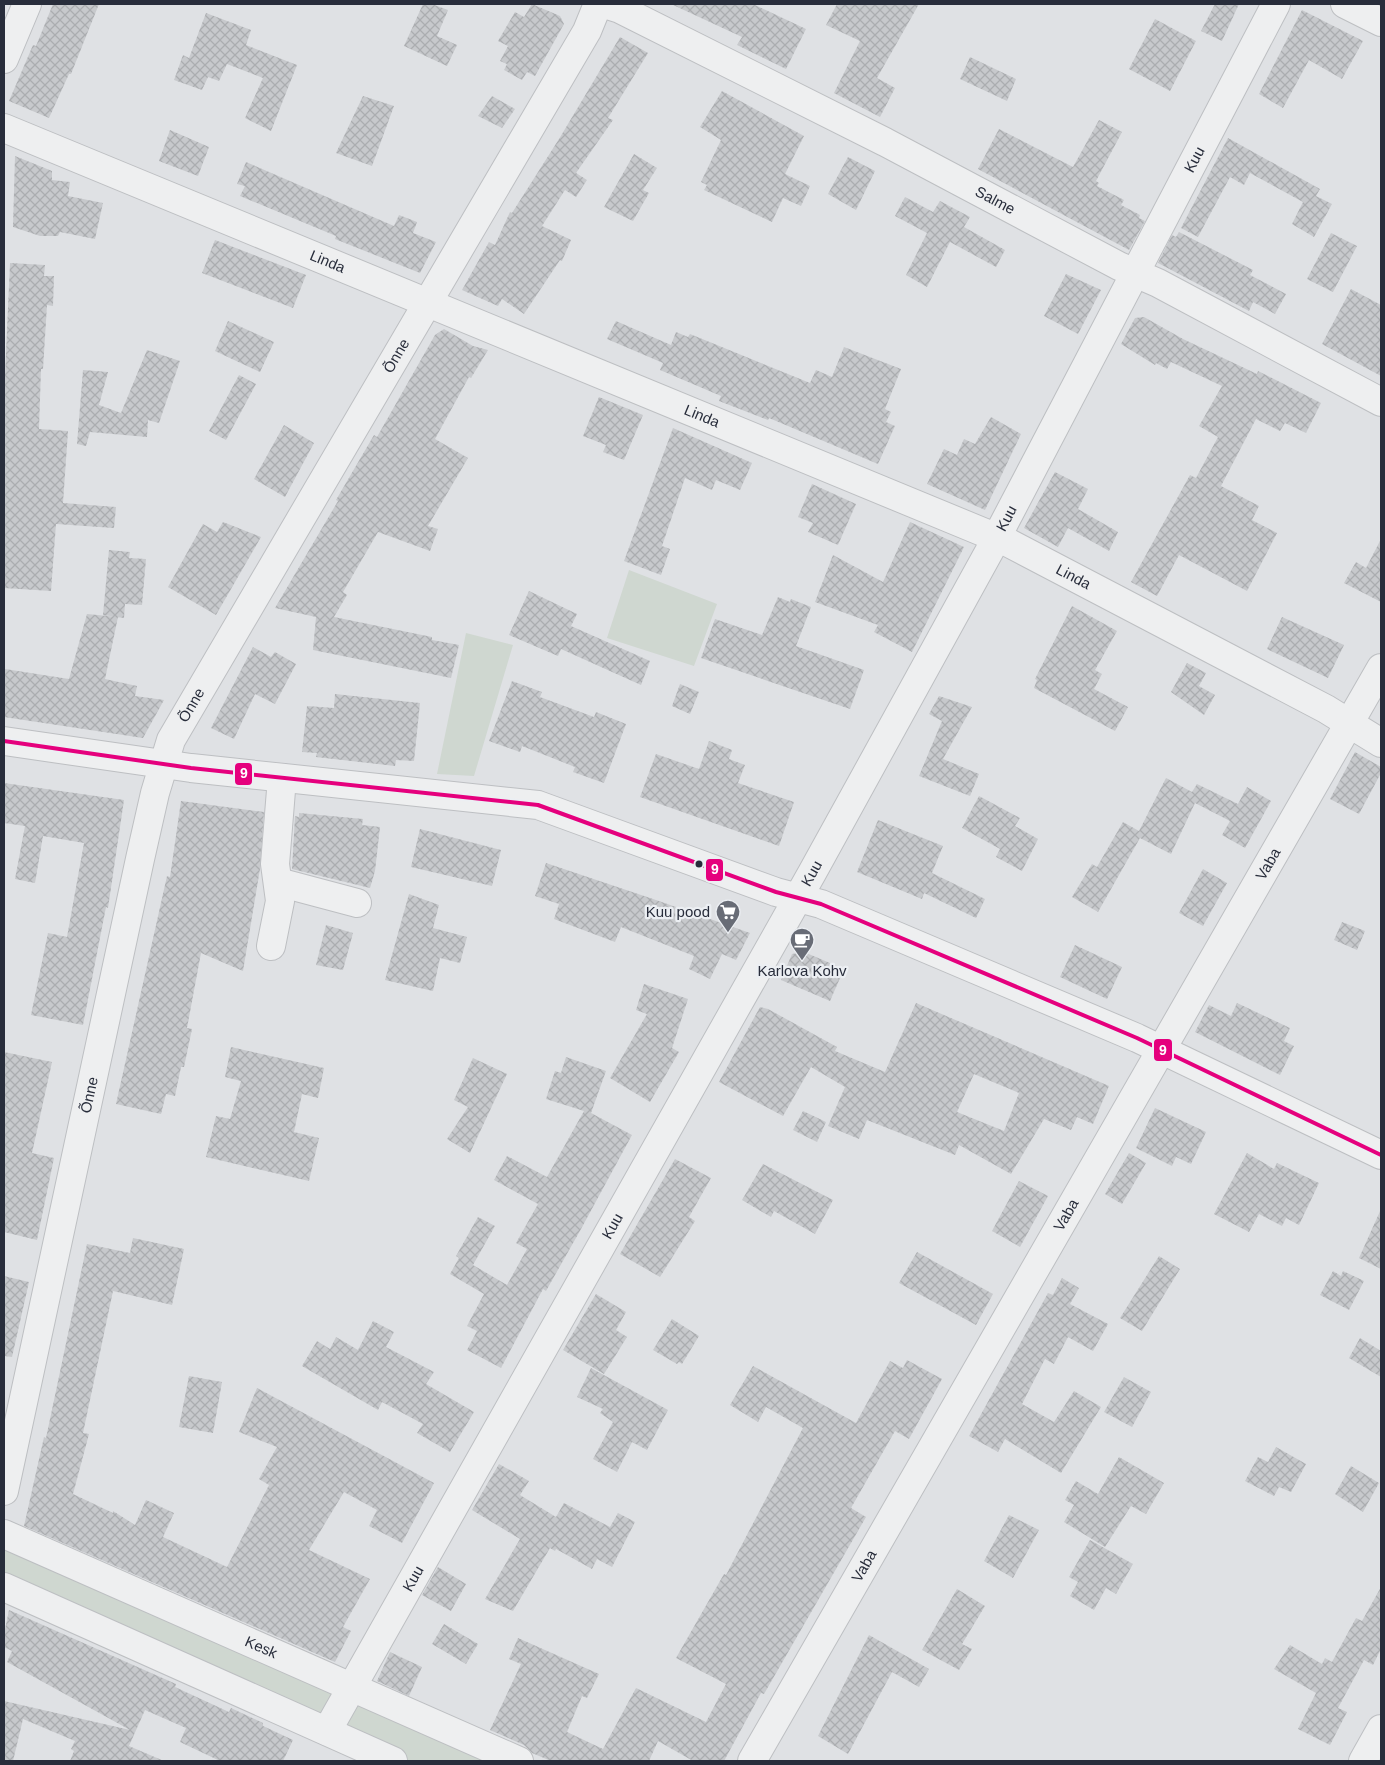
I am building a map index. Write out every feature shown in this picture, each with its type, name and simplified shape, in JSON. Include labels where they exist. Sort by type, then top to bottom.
[{"type":"street","points":[[4,59],[27,4]]},
{"type":"street","name":"Õnne","points":[[4,1491],[140,859],[163,764],[171,740],[587,31],[598,4]]},
{"type":"street","name":"Salme","points":[[604,4],[620,9],[884,142],[1167,288],[1381,402]]},
{"type":"street","name":"Kuu","points":[[326,1731],[798,898],[996,537],[1276,4]]},
{"type":"street","points":[[1345,4],[1381,22]]},
{"type":"street","name":"Linda","points":[[4,128],[996,537],[1326,709],[1381,742]]},
{"type":"street","name":"Vaba","points":[[752,1761],[1381,668]]},
{"type":"street","points":[[4,741],[163,764],[538,806],[776,892],[830,908],[1162,1050],[1381,1155]]},
{"type":"street","points":[[271,946],[280,901],[274,864],[282,778]]},
{"type":"street","points":[[278,882],[357,902]]},
{"type":"street","name":"Kesk","points":[[4,1534],[519,1761]]},
{"type":"street","points":[[4,1587],[393,1761]]},
{"type":"street","points":[[1363,1761],[1381,1729]]},
{"type":"shaded area","points":[[629,570],[717,604],[694,666],[607,638]]},
{"type":"shaded area","points":[[466,633],[513,645],[474,776],[437,774]]},
{"type":"shaded area","points":[[4,1534],[519,1761],[393,1761],[4,1587]]},
{"type":"building","points":[[53,4],[99,4],[71,74],[69,74],[49,118],[9,101],[33,45],[36,46]]},
{"type":"building","points":[[423,4],[432,4],[448,10],[437,36],[457,45],[447,66],[404,46]]},
{"type":"building","points":[[532,4],[560,16],[564,24],[535,76],[527,72],[522,80],[504,70],[507,64],[500,61],[508,46],[498,41],[515,12],[524,17]]},
{"type":"building","points":[[671,4],[753,4],[806,29],[786,69],[737,45],[742,37]]},
{"type":"building","points":[[837,4],[919,4],[877,78],[895,88],[880,117],[834,93],[860,41],[826,25]]},
{"type":"building","points":[[1215,4],[1239,4],[1222,41],[1201,31]]},
{"type":"building","points":[[1302,10],[1363,41],[1342,79],[1309,60],[1283,108],[1259,94]]},
{"type":"building","points":[[206,13],[251,30],[246,45],[297,65],[271,131],[245,118],[263,78],[227,64],[219,81],[208,77],[202,90],[174,80],[183,55],[189,58]]},
{"type":"building","points":[[1155,19],[1196,41],[1170,91],[1129,69]]},
{"type":"building","points":[[620,37],[648,53],[608,118],[613,120],[576,173],[587,180],[576,197],[565,190],[542,226],[571,240],[562,261],[560,260],[524,314],[502,299],[498,306],[462,290],[489,242],[495,245],[510,212],[512,213],[559,139]]},
{"type":"building","points":[[970,57],[1016,79],[1007,101],[960,79]]},
{"type":"building","points":[[722,91],[804,136],[785,174],[810,186],[801,206],[783,198],[772,222],[704,190],[707,185],[701,182],[721,140],[700,127]]},
{"type":"building","points":[[363,96],[394,106],[372,166],[336,153]]},
{"type":"building","points":[[492,96],[515,109],[502,128],[478,116]]},
{"type":"building","points":[[1099,120],[1122,132],[1096,181],[1099,183],[1097,186],[1124,200],[1121,205],[1140,215],[1139,218],[1145,221],[1129,250],[978,169],[999,129],[1073,167]]},
{"type":"building","points":[[170,130],[209,147],[198,176],[159,161]]},
{"type":"building","points":[[1228,138],[1320,189],[1316,196],[1332,204],[1314,237],[1292,224],[1303,202],[1250,173],[1244,185],[1230,177],[1198,237],[1181,228]]},
{"type":"building","points":[[634,154],[657,168],[643,190],[649,193],[633,221],[604,207]]},
{"type":"building","points":[[15,156],[52,171],[52,180],[70,182],[68,196],[103,203],[95,239],[60,232],[58,236],[40,236],[13,227]]},
{"type":"building","points":[[848,157],[875,171],[856,210],[828,194]]},
{"type":"building","points":[[246,162],[394,226],[399,215],[417,222],[413,233],[436,242],[420,273],[335,239],[336,236],[240,196],[245,186],[237,184]]},
{"type":"building","points":[[905,197],[933,212],[940,201],[970,217],[964,227],[1005,250],[996,267],[950,242],[927,287],[906,275],[927,233],[895,216]]},
{"type":"building","points":[[1179,232],[1253,270],[1250,275],[1286,294],[1275,314],[1253,302],[1249,311],[1158,263],[1172,235],[1176,237]]},
{"type":"building","points":[[1331,233],[1357,246],[1333,292],[1307,279]]},
{"type":"building","points":[[215,240],[306,275],[293,308],[202,273]]},
{"type":"building","points":[[10,263],[45,265],[44,276],[54,276],[53,306],[47,305],[43,369],[41,369],[39,429],[68,431],[63,503],[116,507],[114,528],[56,524],[51,591],[4,588],[4,397]]},
{"type":"building","points":[[1066,274],[1101,290],[1078,334],[1044,316]]},
{"type":"building","points":[[1351,289],[1381,305],[1381,376],[1322,344]]},
{"type":"building","points":[[1144,317],[1183,339],[1257,374],[1258,371],[1321,403],[1306,433],[1285,423],[1280,431],[1256,419],[1221,486],[1259,506],[1252,520],[1277,533],[1247,591],[1179,555],[1157,596],[1131,582],[1190,475],[1196,478],[1218,437],[1199,426],[1222,386],[1171,362],[1167,369],[1156,363],[1155,365],[1121,344],[1135,318]]},
{"type":"building","points":[[228,321],[274,342],[260,372],[215,351]]},
{"type":"building","points":[[616,321],[671,345],[676,332],[688,337],[690,334],[810,383],[816,370],[832,377],[844,347],[901,369],[885,409],[891,412],[886,422],[895,426],[878,464],[769,418],[768,420],[719,401],[721,396],[660,370],[663,363],[607,339]]},
{"type":"building","points":[[444,329],[473,346],[488,350],[471,378],[469,377],[435,439],[468,458],[428,526],[438,529],[430,551],[378,532],[343,592],[347,595],[334,617],[432,637],[432,640],[459,645],[451,678],[313,650],[316,617],[275,608],[338,501],[336,500],[374,435],[377,437],[435,335]]},
{"type":"building","points":[[147,350],[180,361],[159,423],[148,420],[147,437],[90,432],[86,446],[77,444],[83,370],[108,372],[99,405],[121,413]]},
{"type":"building","points":[[239,375],[256,384],[226,440],[209,431]]},
{"type":"building","points":[[599,397],[643,415],[624,460],[603,452],[606,445],[583,436]]},
{"type":"building","points":[[991,417],[1021,434],[985,510],[927,484],[944,449],[957,455],[964,439],[975,444]]},
{"type":"building","points":[[284,425],[314,443],[285,497],[254,479]]},
{"type":"building","points":[[673,428],[752,463],[740,490],[716,480],[712,490],[685,478],[662,546],[670,549],[661,575],[624,561]]},
{"type":"building","points":[[1055,472],[1088,489],[1078,509],[1118,532],[1109,551],[1068,528],[1058,547],[1024,528]]},
{"type":"building","points":[[812,484],[856,504],[838,545],[808,532],[813,523],[798,517]]},
{"type":"building","points":[[223,522],[261,537],[216,615],[168,587],[203,524],[217,532]]},
{"type":"building","points":[[910,522],[964,547],[912,652],[874,632],[878,625],[815,602],[833,555],[883,582]]},
{"type":"building","points":[[1381,539],[1381,602],[1344,583],[1356,562],[1366,568]]},
{"type":"building","points":[[109,550],[130,552],[129,558],[146,559],[142,605],[125,604],[124,618],[103,615]]},
{"type":"building","points":[[529,591],[577,614],[571,626],[650,661],[641,685],[561,649],[558,656],[509,635]]},
{"type":"building","points":[[778,597],[790,602],[791,599],[811,607],[796,646],[864,670],[850,709],[701,658],[715,619],[762,635]]},
{"type":"building","points":[[1072,606],[1117,631],[1095,670],[1102,674],[1094,689],[1128,707],[1115,731],[1034,688],[1037,680],[1035,679]]},
{"type":"building","points":[[87,614],[118,617],[105,679],[137,686],[135,696],[164,700],[143,738],[4,717],[5,669],[69,679]]},
{"type":"building","points":[[1282,617],[1344,645],[1328,678],[1267,649]]},
{"type":"building","points":[[253,647],[271,657],[275,652],[296,664],[275,704],[255,694],[234,739],[211,728]]},
{"type":"building","points":[[1187,663],[1206,673],[1199,686],[1215,695],[1204,715],[1171,692]]},
{"type":"building","points":[[512,681],[542,692],[540,697],[594,717],[596,712],[626,724],[604,783],[573,772],[575,767],[522,746],[520,752],[489,741]]},
{"type":"building","points":[[680,684],[699,692],[690,714],[672,706]]},
{"type":"building","points":[[335,694],[420,703],[414,761],[396,760],[395,766],[316,757],[317,753],[302,752],[307,706],[334,708]]},
{"type":"building","points":[[939,696],[972,707],[943,759],[979,774],[970,796],[919,776],[942,721],[929,714]]},
{"type":"building","points":[[709,741],[732,750],[729,759],[745,765],[738,783],[794,802],[779,846],[640,797],[656,754],[699,769]]},
{"type":"building","points":[[1355,752],[1381,767],[1381,773],[1359,814],[1330,799]]},
{"type":"building","points":[[1166,778],[1192,792],[1197,784],[1238,804],[1247,787],[1271,801],[1245,848],[1222,835],[1230,821],[1195,803],[1171,854],[1140,838],[1098,912],[1072,897],[1092,864],[1097,867],[1123,822],[1139,831]]},
{"type":"building","points":[[4,783],[124,800],[108,908],[106,907],[83,1025],[31,1015],[48,933],[67,937],[84,843],[43,836],[35,883],[15,879],[25,826],[4,823]]},
{"type":"building","points":[[979,796],[1020,818],[1015,826],[1038,839],[1022,871],[996,857],[1000,849],[962,828]]},
{"type":"building","points":[[181,801],[264,812],[260,869],[243,971],[201,953],[187,1028],[192,1029],[184,1067],[181,1067],[175,1096],[166,1094],[161,1114],[116,1104],[167,876],[170,877]]},
{"type":"building","points":[[299,813],[363,819],[362,825],[380,827],[375,871],[370,888],[292,869],[295,816],[299,817]]},
{"type":"building","points":[[878,820],[943,846],[932,873],[985,899],[976,918],[924,893],[922,899],[857,872]]},
{"type":"building","points":[[420,829],[501,850],[492,886],[411,867]]},
{"type":"building","points":[[546,863],[750,933],[736,960],[722,954],[710,979],[689,969],[694,956],[621,927],[615,942],[554,919],[559,904],[535,896]]},
{"type":"building","points":[[1203,869],[1227,883],[1203,926],[1179,913]]},
{"type":"building","points":[[409,894],[439,905],[433,928],[467,937],[460,963],[440,958],[433,991],[385,980]]},
{"type":"building","points":[[1342,922],[1365,931],[1357,950],[1334,940]]},
{"type":"building","points":[[326,925],[353,933],[343,970],[316,965]]},
{"type":"building","points":[[1075,945],[1122,967],[1107,999],[1060,977]]},
{"type":"building","points":[[804,952],[844,969],[830,1001],[781,980],[792,954]]},
{"type":"building","points":[[644,984],[688,999],[672,1048],[679,1052],[650,1102],[610,1078],[647,1014],[636,1010]]},
{"type":"building","points":[[916,1003],[1109,1086],[1093,1124],[1077,1117],[1071,1130],[1044,1119],[1011,1174],[959,1145],[955,1155],[867,1120],[859,1139],[828,1126],[845,1087],[811,1067],[783,1116],[719,1082],[760,1007],[768,1009],[837,1047],[835,1051],[885,1072]],"holes":[[[974,1074],[1019,1093],[1004,1131],[957,1112]]]},
{"type":"building","points":[[1237,1003],[1290,1028],[1284,1041],[1294,1046],[1280,1075],[1195,1032],[1209,1005],[1231,1016]]},
{"type":"building","points":[[231,1047],[324,1068],[318,1098],[302,1094],[294,1132],[319,1138],[309,1181],[206,1157],[216,1116],[230,1119],[241,1081],[225,1077]]},
{"type":"building","points":[[4,1052],[52,1062],[32,1153],[54,1158],[37,1240],[4,1232]]},
{"type":"building","points":[[566,1057],[606,1071],[591,1113],[632,1135],[546,1291],[543,1289],[501,1368],[467,1350],[477,1331],[467,1326],[484,1294],[450,1274],[459,1258],[456,1256],[478,1217],[495,1226],[473,1265],[507,1285],[527,1249],[516,1243],[538,1204],[494,1180],[507,1156],[547,1177],[584,1111],[546,1099],[555,1071],[561,1073]]},
{"type":"building","points":[[473,1058],[507,1074],[470,1153],[447,1139],[468,1107],[454,1100]]},
{"type":"building","points":[[1155,1108],[1206,1132],[1191,1164],[1176,1157],[1172,1166],[1136,1148]]},
{"type":"building","points":[[803,1111],[826,1122],[817,1142],[793,1130]]},
{"type":"building","points":[[1129,1153],[1146,1163],[1122,1204],[1105,1194]]},
{"type":"building","points":[[1247,1153],[1274,1169],[1277,1163],[1319,1183],[1299,1225],[1286,1218],[1282,1226],[1259,1214],[1249,1232],[1214,1214]]},
{"type":"building","points":[[675,1159],[711,1178],[689,1217],[695,1221],[660,1277],[620,1254]]},
{"type":"building","points":[[763,1164],[833,1200],[815,1234],[774,1211],[771,1217],[742,1200]]},
{"type":"building","points":[[1019,1181],[1048,1196],[1020,1247],[992,1231]]},
{"type":"building","points":[[1381,1209],[1381,1269],[1359,1258]]},
{"type":"building","points":[[133,1238],[184,1249],[172,1305],[113,1291],[83,1433],[89,1434],[73,1494],[113,1513],[113,1511],[135,1525],[146,1500],[174,1513],[163,1537],[227,1567],[269,1485],[259,1479],[277,1447],[239,1432],[257,1388],[434,1483],[402,1543],[369,1526],[377,1510],[344,1492],[309,1550],[370,1579],[343,1627],[351,1631],[335,1662],[24,1526],[44,1437],[46,1438],[87,1244],[130,1253]]},
{"type":"building","points":[[917,1252],[993,1294],[976,1325],[899,1283]]},
{"type":"building","points":[[1159,1256],[1180,1269],[1142,1331],[1120,1318]]},
{"type":"building","points":[[1333,1271],[1341,1276],[1343,1271],[1364,1281],[1349,1310],[1320,1295]]},
{"type":"building","points":[[4,1276],[29,1282],[12,1357],[4,1356]]},
{"type":"building","points":[[1062,1278],[1079,1288],[1070,1304],[1108,1324],[1093,1351],[1068,1337],[1054,1364],[1045,1359],[1022,1404],[1054,1422],[1074,1391],[1101,1407],[1061,1473],[1005,1439],[998,1452],[969,1436],[1048,1293],[1053,1295]]},
{"type":"building","points":[[596,1294],[626,1312],[616,1330],[627,1337],[604,1374],[563,1350]]},
{"type":"building","points":[[672,1319],[699,1336],[682,1364],[679,1362],[677,1364],[653,1350]]},
{"type":"building","points":[[373,1321],[394,1332],[386,1347],[434,1372],[426,1384],[474,1412],[450,1452],[417,1433],[423,1424],[382,1402],[378,1410],[302,1366],[317,1341],[330,1349],[336,1337],[358,1350]]},
{"type":"building","points":[[1360,1338],[1381,1351],[1381,1377],[1349,1358]]},
{"type":"building","points":[[907,1360],[942,1379],[909,1439],[895,1431],[851,1508],[866,1517],[764,1694],[761,1693],[724,1761],[693,1761],[658,1741],[649,1761],[551,1761],[532,1753],[524,1745],[490,1730],[521,1664],[509,1659],[518,1638],[599,1674],[587,1698],[582,1696],[567,1732],[603,1749],[636,1688],[706,1722],[726,1684],[676,1658],[724,1574],[726,1575],[803,1428],[766,1407],[758,1422],[730,1405],[753,1366],[856,1423],[890,1361],[903,1368]]},
{"type":"building","points":[[591,1368],[668,1410],[647,1450],[632,1442],[617,1472],[593,1459],[613,1422],[600,1413],[603,1409],[577,1397]]},
{"type":"building","points":[[189,1376],[222,1382],[213,1433],[179,1427]]},
{"type":"building","points":[[1124,1377],[1151,1392],[1132,1427],[1104,1412]]},
{"type":"building","points":[[1276,1447],[1306,1464],[1291,1492],[1279,1487],[1274,1496],[1245,1481],[1258,1457],[1268,1462]]},
{"type":"building","points":[[1119,1457],[1164,1483],[1146,1514],[1131,1506],[1105,1547],[1064,1522],[1074,1505],[1065,1500],[1076,1481],[1098,1494]]},
{"type":"building","points":[[499,1464],[529,1481],[520,1495],[556,1517],[564,1503],[610,1527],[618,1513],[635,1522],[612,1567],[597,1559],[592,1569],[556,1549],[555,1551],[550,1548],[513,1611],[485,1599],[520,1539],[472,1510]]},
{"type":"building","points":[[1351,1466],[1379,1483],[1363,1512],[1335,1494]]},
{"type":"building","points":[[1009,1515],[1039,1530],[1013,1578],[984,1561]]},
{"type":"building","points":[[1090,1540],[1133,1564],[1116,1594],[1106,1588],[1094,1610],[1070,1596],[1078,1582],[1069,1577]]},
{"type":"building","points":[[438,1567],[466,1584],[451,1611],[422,1595]]},
{"type":"building","points":[[1381,1587],[1381,1649],[1373,1665],[1364,1660],[1338,1708],[1347,1712],[1330,1745],[1298,1729],[1316,1693],[1274,1669],[1290,1645],[1322,1664],[1325,1658],[1332,1662],[1356,1618],[1362,1621]]},
{"type":"building","points":[[957,1589],[985,1606],[962,1644],[972,1649],[959,1670],[922,1650]]},
{"type":"building","points":[[9,1610],[176,1684],[175,1687],[229,1712],[231,1708],[263,1723],[263,1726],[293,1740],[283,1761],[220,1761],[180,1742],[186,1728],[145,1710],[129,1746],[164,1761],[70,1761],[74,1751],[71,1749],[75,1741],[23,1719],[13,1761],[4,1761],[4,1701],[130,1730],[7,1662],[12,1651],[4,1647],[4,1634]]},
{"type":"building","points":[[444,1624],[478,1644],[466,1664],[432,1644]]},
{"type":"building","points":[[869,1635],[929,1669],[919,1687],[892,1672],[848,1754],[818,1736]]},
{"type":"building","points":[[390,1652],[422,1667],[409,1696],[377,1681]]},
{"type":"transit line","name":"9","points":[[4,741],[191,768],[538,805],[776,892],[821,904],[1137,1038],[1381,1155]]},
{"type":"place","name":"Kuu pood","points":[[728,933]]},
{"type":"place","name":"Karlova Kohv","points":[[802,961]]}]
